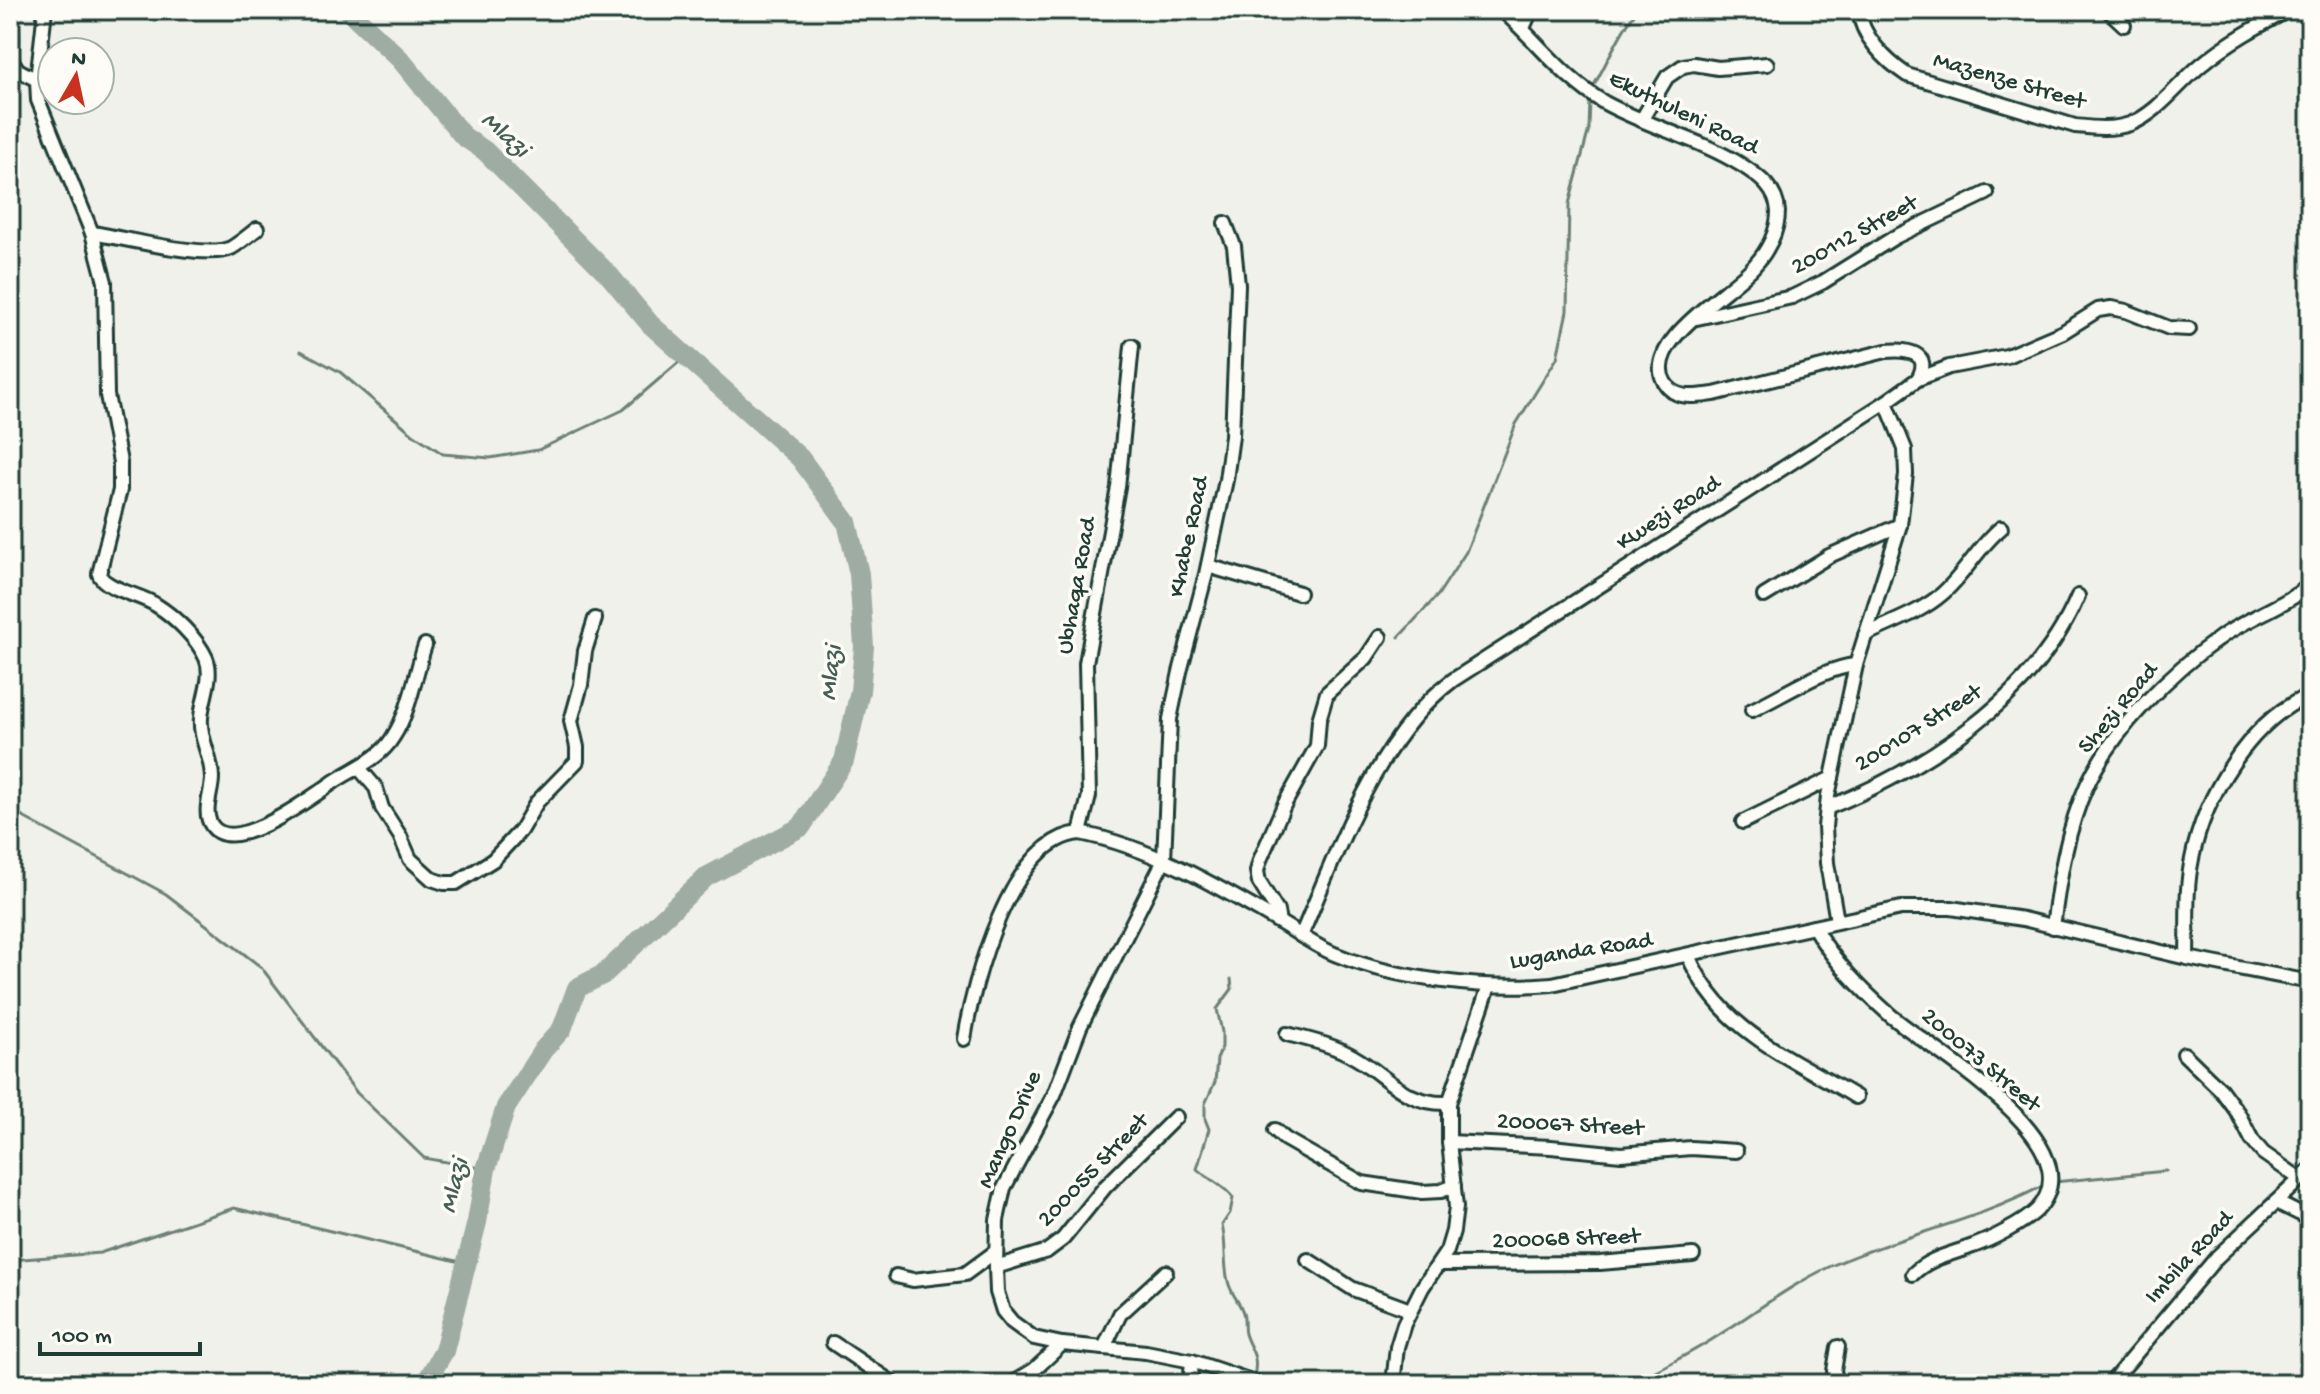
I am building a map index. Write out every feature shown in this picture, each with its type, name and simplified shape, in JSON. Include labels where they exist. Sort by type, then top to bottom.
[{"type":"street","points":[[42,36],[45,10]]},
{"type":"street","name":"Ekuthuleni Road","points":[[1502,10],[1577,85],[1607,104],[1732,159],[1759,177],[1773,192],[1778,211],[1768,248],[1753,268],[1677,334],[1662,353],[1666,385],[1675,393],[1689,397],[1714,394],[1900,349],[1910,351],[1921,360],[1923,367],[1918,379]]},
{"type":"street","points":[[1523,28],[1531,10]]},
{"type":"street","name":"Mazenze Street","points":[[1859,10],[1859,19],[1888,63],[1907,75],[2075,126],[2100,129],[2133,123],[2231,42],[2289,10]]},
{"type":"street","points":[[2108,10],[2124,25]]},
{"type":"street","points":[[10,17],[10,56],[18,70],[36,79]]},
{"type":"street","points":[[1642,119],[1667,77],[1683,66],[1694,64],[1718,68],[1767,64]]},
{"type":"street","points":[[44,116],[92,233],[105,282],[107,395],[121,476],[110,535],[100,567],[101,580],[156,604],[176,620],[207,660],[208,675],[200,723],[212,777],[207,811],[212,826],[217,831],[232,834],[262,828],[384,750],[393,738],[425,645]]},
{"type":"street","name":"200112 Street","points":[[1694,319],[1792,297],[1823,282],[1895,237],[1987,193]]},
{"type":"street","name":"Khabe Road","points":[[1164,860],[1170,719],[1226,480],[1235,387],[1237,262],[1232,235],[1225,223]]},
{"type":"street","points":[[92,233],[219,251],[232,247],[257,229]]},
{"type":"street","name":"Kwezi Road","points":[[1301,936],[1342,842],[1382,762],[1405,726],[1435,694],[1554,613],[1918,379],[1949,367],[2007,356],[2063,332],[2098,310],[2111,308],[2126,311],[2169,328],[2189,329]]},
{"type":"street","name":"Ubhaqa Road","points":[[1080,833],[1089,796],[1086,663],[1118,487],[1132,346]]},
{"type":"street","points":[[1837,921],[1827,863],[1827,808],[1856,665],[1900,525],[1906,474],[1905,449],[1886,402]]},
{"type":"street","points":[[1764,596],[1829,556],[1900,525]]},
{"type":"street","points":[[1865,635],[1910,615],[1936,599],[2001,528]]},
{"type":"street","points":[[1208,566],[1299,593]]},
{"type":"street","name":"Shezi Road","points":[[2053,927],[2072,824],[2088,783],[2111,747],[2152,696],[2197,655],[2225,634],[2292,600],[2310,585]]},
{"type":"street","name":"200107 Street","points":[[1827,808],[1898,774],[2003,702],[2056,639],[2078,596]]},
{"type":"street","points":[[359,768],[376,788],[382,808],[410,859],[432,879],[456,883],[476,873],[507,848],[537,802],[577,761],[571,721],[581,685],[585,651],[595,619]]},
{"type":"street","points":[[1279,922],[1277,911],[1259,882],[1257,871],[1260,860],[1284,805],[1317,746],[1319,720],[1327,693],[1366,658],[1380,637]]},
{"type":"street","points":[[1752,710],[1828,672],[1856,665]]},
{"type":"street","points":[[2187,958],[2187,893],[2192,859],[2201,825],[2213,798],[2263,725],[2282,709],[2310,695]]},
{"type":"street","points":[[1743,822],[1832,778]]},
{"type":"street","points":[[964,1039],[979,972],[1009,895],[1041,852],[1067,834],[1080,833]]},
{"type":"street","name":"Luganda Road","points":[[1080,833],[1164,860],[1335,954],[1392,973],[1489,986],[1552,984],[1901,908],[1951,908],[2023,919],[2187,958],[2310,982]]},
{"type":"street","name":"Mango Drive","points":[[1164,860],[1080,1027],[1054,1095],[1004,1188],[997,1220],[997,1292],[1003,1311],[1034,1338],[1192,1361],[1230,1371],[1260,1384]]},
{"type":"street","name":"200073 Street","points":[[1814,927],[1825,946],[1864,990],[1890,1015],[2018,1116],[2046,1152],[2050,1167],[2049,1182],[2038,1209],[1979,1245],[1923,1264],[1913,1274]]},
{"type":"street","points":[[1688,955],[1697,975],[1737,1025],[1856,1097]]},
{"type":"street","points":[[1393,1384],[1397,1347],[1410,1310],[1440,1264],[1453,1231],[1456,1207],[1449,1142],[1449,1103],[1489,986]]},
{"type":"street","points":[[1287,1034],[1353,1057],[1406,1095],[1427,1102],[1449,1103]]},
{"type":"street","points":[[2184,1054],[2221,1090],[2263,1153],[2300,1179]]},
{"type":"street","name":"200055 Street","points":[[996,1267],[1047,1251],[1063,1239],[1105,1187],[1176,1117]]},
{"type":"street","points":[[1275,1130],[1296,1146],[1362,1183],[1422,1192],[1441,1191],[1454,1186]]},
{"type":"street","name":"200067 Street","points":[[1449,1142],[1621,1154],[1691,1148],[1736,1151]]},
{"type":"street","name":"Imbila Road","points":[[2110,1384],[2217,1257],[2310,1170]]},
{"type":"street","points":[[2276,1202],[2310,1219]]},
{"type":"street","points":[[896,1276],[922,1280],[965,1274],[995,1252]]},
{"type":"street","name":"200068 Street","points":[[1440,1264],[1600,1263],[1693,1255]]},
{"type":"street","points":[[1308,1260],[1353,1289],[1410,1310]]},
{"type":"street","points":[[1104,1348],[1120,1314],[1136,1296],[1166,1272]]},
{"type":"street","points":[[833,1343],[894,1384]]},
{"type":"street","points":[[1011,1384],[1034,1370],[1062,1344]]},
{"type":"street","points":[[1837,1384],[1834,1371],[1838,1347]]},
{"type":"street","points":[[1190,1384],[1192,1361]]},
{"type":"waterway","name":"Mlazi","points":[[348,10],[400,59],[463,136],[485,151],[609,275],[650,324],[800,458],[847,522],[859,574],[864,647],[860,691],[844,761],[801,827],[706,877],[604,974],[577,988],[562,1029],[543,1050],[506,1107],[486,1169],[477,1222],[444,1351],[425,1384]]},
{"type":"waterway","points":[[1593,87],[1637,10]]},
{"type":"waterway","points":[[1399,637],[1438,595],[1466,552],[1516,424],[1557,358],[1567,311],[1569,204],[1589,129],[1590,100]]},
{"type":"waterway","points":[[301,351],[340,372],[413,434],[443,454],[490,458],[538,450],[623,410],[686,356]]},
{"type":"waterway","points":[[10,810],[166,894],[261,967],[357,1093],[424,1158],[486,1169]]},
{"type":"waterway","points":[[1231,979],[1232,989],[1217,1009],[1222,1047],[1217,1059],[1215,1082],[1205,1104],[1209,1129],[1197,1169],[1233,1198],[1230,1213],[1222,1225],[1226,1267],[1229,1285],[1243,1313],[1245,1334],[1255,1358],[1254,1376]]},
{"type":"waterway","points":[[2054,1182],[2166,1171]]},
{"type":"waterway","points":[[1638,1384],[1646,1376],[1699,1348],[1787,1290],[1831,1266],[1992,1209],[2044,1185]]},
{"type":"waterway","points":[[10,1260],[100,1253],[234,1208],[465,1263]]}]
